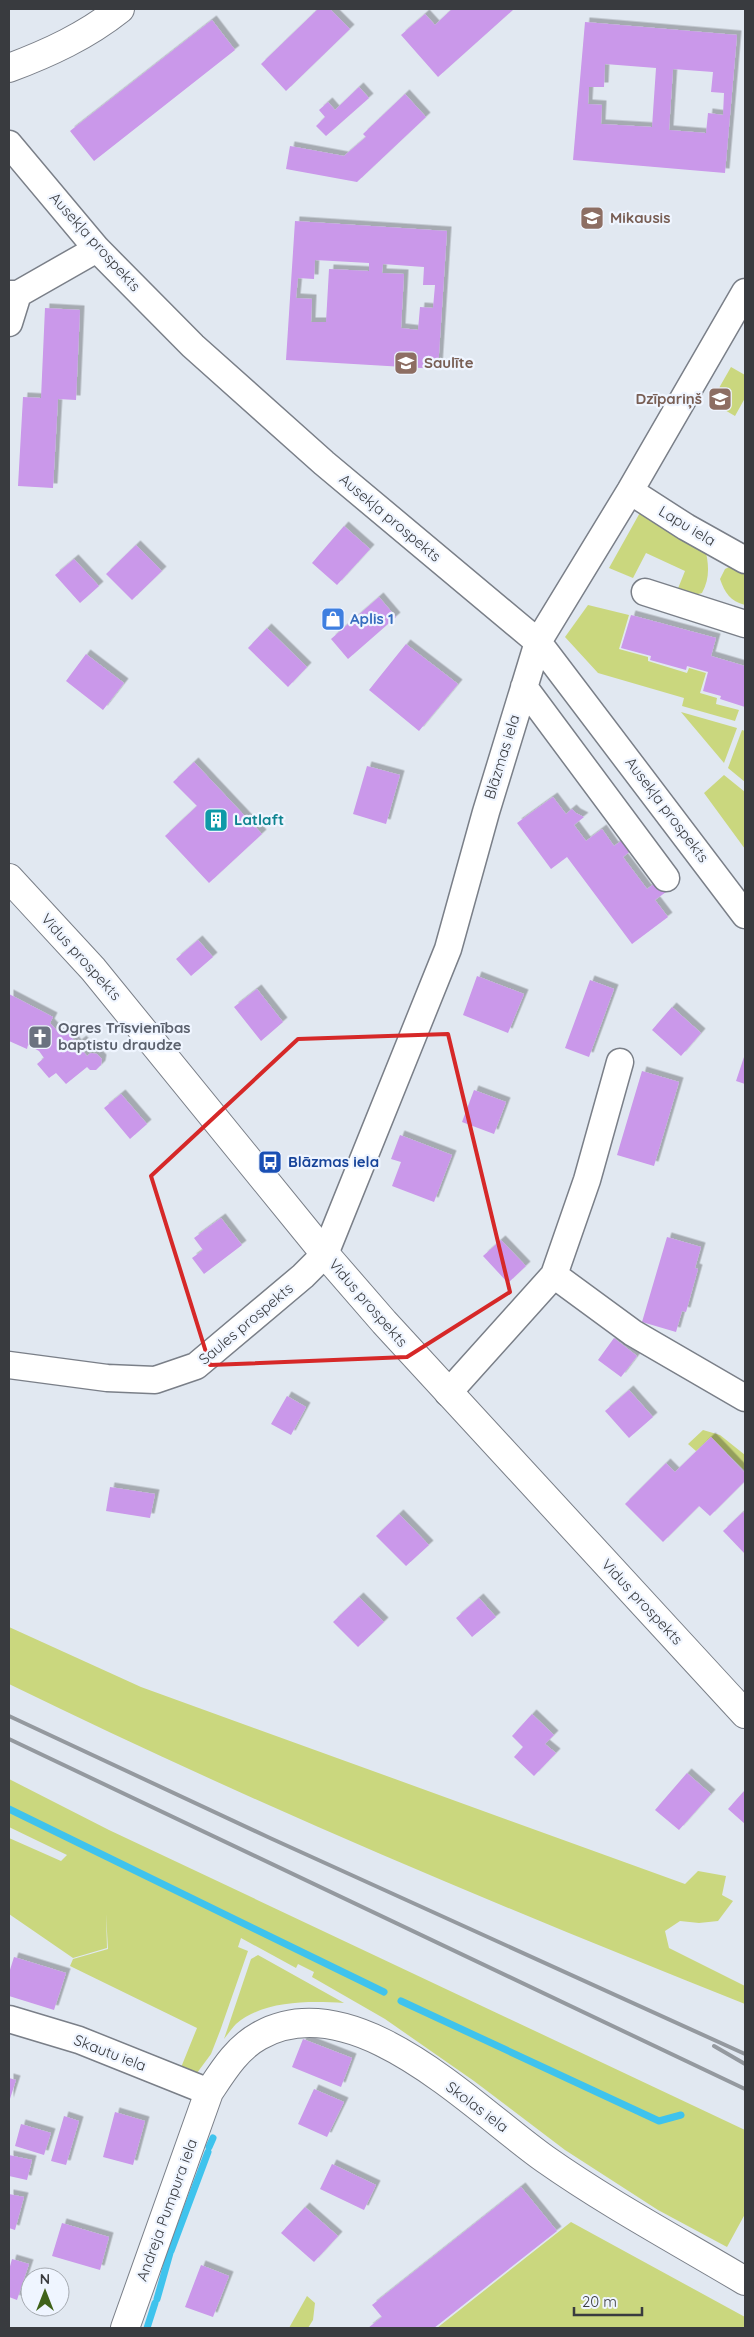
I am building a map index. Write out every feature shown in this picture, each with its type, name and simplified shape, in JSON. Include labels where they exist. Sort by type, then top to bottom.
[{"type":"main road","points":[[9,68],[65,46],[120,9]]},
{"type":"main road","name":"Vidus prospekts","points":[[9,878],[93,968],[325,1254],[448,1393],[745,1714]]},
{"type":"main road","name":"Skolas iela","points":[[210,2092],[227,2065],[242,2048],[258,2036],[278,2027],[298,2023],[331,2024],[355,2030],[388,2045],[419,2064],[543,2158],[584,2186],[745,2281]]},
{"type":"main road","name":"Andreja Pumpura iela","points":[[124,2328],[210,2092]]},
{"type":"street","name":"Ausekļa prospekts","points":[[9,144],[97,249],[193,346],[254,402],[538,642],[745,914]]},
{"type":"street","points":[[9,323],[13,294],[97,249]]},
{"type":"street","name":"Blāzmas iela","points":[[325,1254],[448,948],[538,642],[630,491],[745,292]]},
{"type":"street","name":"Lapu iela","points":[[630,491],[686,527],[745,560]]},
{"type":"street","points":[[646,592],[745,624]]},
{"type":"street","points":[[524,687],[666,878]]},
{"type":"street","points":[[448,1393],[554,1275],[586,1180],[620,1062]]},
{"type":"street","name":"Saules prospekts","points":[[9,1365],[107,1378],[155,1380],[196,1366],[325,1254]]},
{"type":"street","points":[[554,1275],[633,1333],[742,1390]]},
{"type":"street","name":"Skautu iela","points":[[9,2019],[79,2040],[210,2092]]},
{"type":"highlighted area","points":[[448,1034],[510,1292],[407,1357],[210,1365],[151,1176],[298,1039]]},
{"type":"green space","points":[[731,367],[745,375],[745,398],[735,416],[711,402]]},
{"type":"green space","points":[[642,509],[705,548],[708,571],[702,593],[691,596],[677,591],[685,571],[646,553],[633,578],[609,568]]},
{"type":"green space","points":[[733,565],[745,568],[745,605],[729,596],[720,579],[725,569]]},
{"type":"green space","points":[[588,605],[629,615],[619,649],[648,657],[648,661],[687,673],[689,668],[706,673],[700,693],[717,698],[716,704],[739,710],[735,721],[682,706],[684,698],[598,673],[565,637]]},
{"type":"green space","points":[[681,712],[737,728],[724,763]]},
{"type":"green space","points":[[742,730],[745,731],[745,782],[728,768]]},
{"type":"green space","points":[[724,775],[745,792],[745,849],[704,793]]},
{"type":"green space","points":[[703,1430],[720,1435],[745,1455],[745,1471],[711,1437],[696,1451],[688,1444]]},
{"type":"green space","points":[[9,1627],[141,1687],[685,1884],[698,1871],[726,1876],[722,1895],[733,1901],[718,1921],[699,1923],[680,1921],[665,1931],[669,1948],[745,1986],[745,2004],[559,1929],[282,1811],[100,1728],[9,1684]]},
{"type":"green space","points":[[9,1779],[109,1830],[745,2130],[745,2214],[727,2247],[658,2210],[565,2150],[474,2081],[385,2019],[312,1977],[314,1972],[298,1964],[296,1968],[241,1938],[238,1947],[248,1951],[211,2054],[197,2073],[180,2070],[197,2028],[70,1966],[73,1959],[108,1949],[106,1914],[107,1948],[73,1958],[9,1914],[9,1838],[61,1861],[67,1855],[9,1827]]},
{"type":"green space","points":[[258,1955],[344,2003],[302,2002],[273,2006],[247,2016],[236,2024],[224,2039],[251,1959]]},
{"type":"green space","points":[[571,2222],[745,2317],[745,2328],[437,2328]]},
{"type":"green space","points":[[307,2296],[315,2303],[313,2320],[308,2328],[289,2328]]},
{"type":"building","points":[[318,9],[330,9],[350,29],[286,91],[261,64]]},
{"type":"building","points":[[452,9],[514,9],[438,77],[401,35],[425,14],[435,25]]},
{"type":"building","points":[[212,20],[235,50],[94,161],[70,131]]},
{"type":"building","points":[[585,22],[737,35],[725,173],[573,160]],"holes":[[[605,64],[656,68],[652,127],[601,124],[602,105],[588,104],[589,87],[604,87]],[[673,69],[713,72],[711,92],[724,93],[723,115],[708,113],[706,133],[669,130]]]},
{"type":"building","points":[[359,87],[369,98],[326,136],[316,126],[325,117],[319,110],[328,102],[335,110]]},
{"type":"building","points":[[405,94],[426,117],[357,182],[286,169],[290,146],[344,156],[366,137],[363,134]]},
{"type":"building","points":[[295,221],[447,231],[438,369],[286,360]],"holes":[[[315,260],[369,263],[369,271],[329,269],[326,322],[311,322],[312,299],[296,298],[298,278],[314,279]],[[383,264],[424,267],[423,285],[435,285],[433,308],[420,307],[418,330],[401,328],[404,274],[382,273]]]},
{"type":"building","points":[[45,308],[80,310],[76,400],[58,399],[53,488],[18,486],[23,397],[41,398]]},
{"type":"building","points":[[344,526],[370,549],[337,585],[312,563]]},
{"type":"building","points":[[136,545],[162,571],[132,600],[106,574]]},
{"type":"building","points":[[74,559],[99,586],[80,603],[55,575]]},
{"type":"building","points":[[379,597],[396,617],[348,659],[331,639]]},
{"type":"building","points":[[631,615],[716,638],[711,656],[745,666],[745,707],[720,699],[721,696],[703,691],[708,672],[687,666],[686,670],[650,660],[651,656],[621,648]]},
{"type":"building","points":[[267,628],[307,667],[288,687],[248,648]]},
{"type":"building","points":[[406,644],[458,684],[419,731],[369,690]]},
{"type":"building","points":[[86,654],[124,683],[103,710],[66,681]]},
{"type":"building","name":"Latlaft","points":[[194,762],[262,834],[209,883],[165,836],[197,806],[173,782]]},
{"type":"building","points":[[367,766],[400,775],[386,824],[353,814]]},
{"type":"building","points":[[553,797],[566,814],[572,809],[584,817],[574,825],[586,841],[602,829],[614,846],[621,841],[633,849],[623,857],[647,889],[654,884],[657,888],[666,892],[655,900],[668,917],[632,944],[567,857],[551,869],[517,823]]},
{"type":"building","points":[[198,940],[213,957],[191,976],[176,959]]},
{"type":"building","points":[[477,976],[524,994],[508,1033],[463,1015]]},
{"type":"building","points":[[590,980],[614,989],[589,1057],[565,1048]]},
{"type":"building","points":[[257,989],[283,1022],[261,1041],[234,1007]]},
{"type":"building","name":"Ogres Trīsvienības baptistu draudze","points":[[9,994],[53,1017],[50,1023],[60,1034],[66,1030],[77,1044],[82,1040],[87,1046],[82,1050],[87,1056],[91,1053],[97,1054],[102,1059],[101,1065],[96,1070],[90,1070],[87,1067],[66,1084],[56,1073],[49,1078],[37,1064],[44,1058],[39,1051],[28,1045],[27,1049],[9,1041]]},
{"type":"building","points":[[672,1007],[701,1033],[681,1056],[652,1030]]},
{"type":"building","points":[[745,1054],[745,1084],[736,1081]]},
{"type":"building","points":[[642,1071],[679,1082],[654,1166],[617,1155]]},
{"type":"building","points":[[474,1090],[506,1102],[494,1134],[462,1122]]},
{"type":"building","points":[[121,1094],[147,1124],[130,1139],[104,1108]]},
{"type":"building","points":[[400,1135],[452,1155],[434,1202],[392,1186],[401,1162],[391,1159]]},
{"type":"building","points":[[221,1218],[242,1245],[204,1274],[192,1258],[203,1250],[194,1238]]},
{"type":"building","points":[[667,1237],[701,1247],[695,1268],[698,1269],[686,1312],[682,1311],[676,1332],[642,1322]]},
{"type":"building","points":[[501,1240],[526,1266],[508,1283],[483,1256]]},
{"type":"building","points":[[614,1338],[637,1356],[621,1377],[598,1360]]},
{"type":"building","points":[[629,1390],[653,1417],[629,1438],[605,1411]]},
{"type":"building","points":[[287,1396],[306,1407],[291,1435],[271,1424]]},
{"type":"building","points":[[711,1437],[745,1473],[745,1481],[710,1516],[699,1506],[663,1542],[625,1504],[666,1463],[675,1472]]},
{"type":"building","points":[[110,1487],[155,1494],[150,1518],[106,1511]]},
{"type":"building","points":[[743,1512],[745,1514],[745,1554],[723,1531]]},
{"type":"building","points":[[399,1514],[429,1545],[406,1566],[376,1536]]},
{"type":"building","points":[[359,1597],[384,1622],[358,1647],[333,1622]]},
{"type":"building","points":[[479,1598],[496,1617],[472,1637],[456,1618]]},
{"type":"building","points":[[532,1714],[554,1735],[545,1744],[556,1753],[534,1776],[514,1757],[523,1747],[512,1736]]},
{"type":"building","points":[[687,1773],[711,1794],[679,1830],[655,1810]]},
{"type":"building","points":[[745,1790],[745,1824],[728,1809]]},
{"type":"building","points":[[14,1957],[66,1973],[54,2010],[9,1996],[9,1973]]},
{"type":"building","points":[[303,2039],[352,2058],[341,2087],[292,2067]]},
{"type":"building","points":[[9,2078],[16,2080],[9,2102]]},
{"type":"building","points":[[314,2089],[344,2102],[327,2137],[298,2124]]},
{"type":"building","points":[[115,2112],[145,2121],[133,2165],[103,2157]]},
{"type":"building","points":[[64,2116],[79,2121],[66,2165],[51,2161]]},
{"type":"building","points":[[21,2124],[51,2133],[44,2155],[15,2146]]},
{"type":"building","points":[[9,2155],[32,2160],[27,2180],[9,2176]]},
{"type":"building","points":[[332,2164],[376,2185],[364,2210],[320,2189]]},
{"type":"building","points":[[521,2187],[557,2231],[434,2328],[368,2328],[382,2317],[372,2305]]},
{"type":"building","points":[[9,2194],[24,2197],[15,2230],[9,2228]]},
{"type":"building","points":[[305,2207],[338,2236],[314,2262],[281,2233]]},
{"type":"building","points":[[62,2223],[109,2237],[100,2270],[52,2256]]},
{"type":"building","points":[[12,2259],[29,2264],[28,2267],[20,2267],[20,2291],[17,2300],[9,2297],[9,2270]]},
{"type":"building","points":[[201,2265],[229,2276],[213,2317],[185,2307]]},
{"type":"waterway","points":[[9,1809],[384,1992]]},
{"type":"waterway","points":[[401,2001],[659,2121],[681,2115]]},
{"type":"waterway","points":[[209,2147],[213,2138]]},
{"type":"waterway","points":[[171,2251],[208,2152]]},
{"type":"waterway","points":[[157,2299],[170,2253]]},
{"type":"waterway","points":[[147,2328],[155,2303]]},
{"type":"railway","points":[[9,1716],[270,1838],[745,2054]]},
{"type":"railway","points":[[9,1739],[745,2089]]},
{"type":"railway","points":[[714,2046],[745,2064]]},
{"type":"place","name":"Mikausis","points":[[592,218]]},
{"type":"place","name":"Saulīte","points":[[406,363]]},
{"type":"place","name":"Dzīpariņš","points":[[720,399]]},
{"type":"place","name":"Aplis 1","points":[[333,619]]},
{"type":"place","name":"Latlaft","points":[[216,820]]},
{"type":"place","name":"Ogres Trīsvienības baptistu draudze","points":[[40,1037]]},
{"type":"place","name":"Blāzmas iela","points":[[270,1162]]}]
